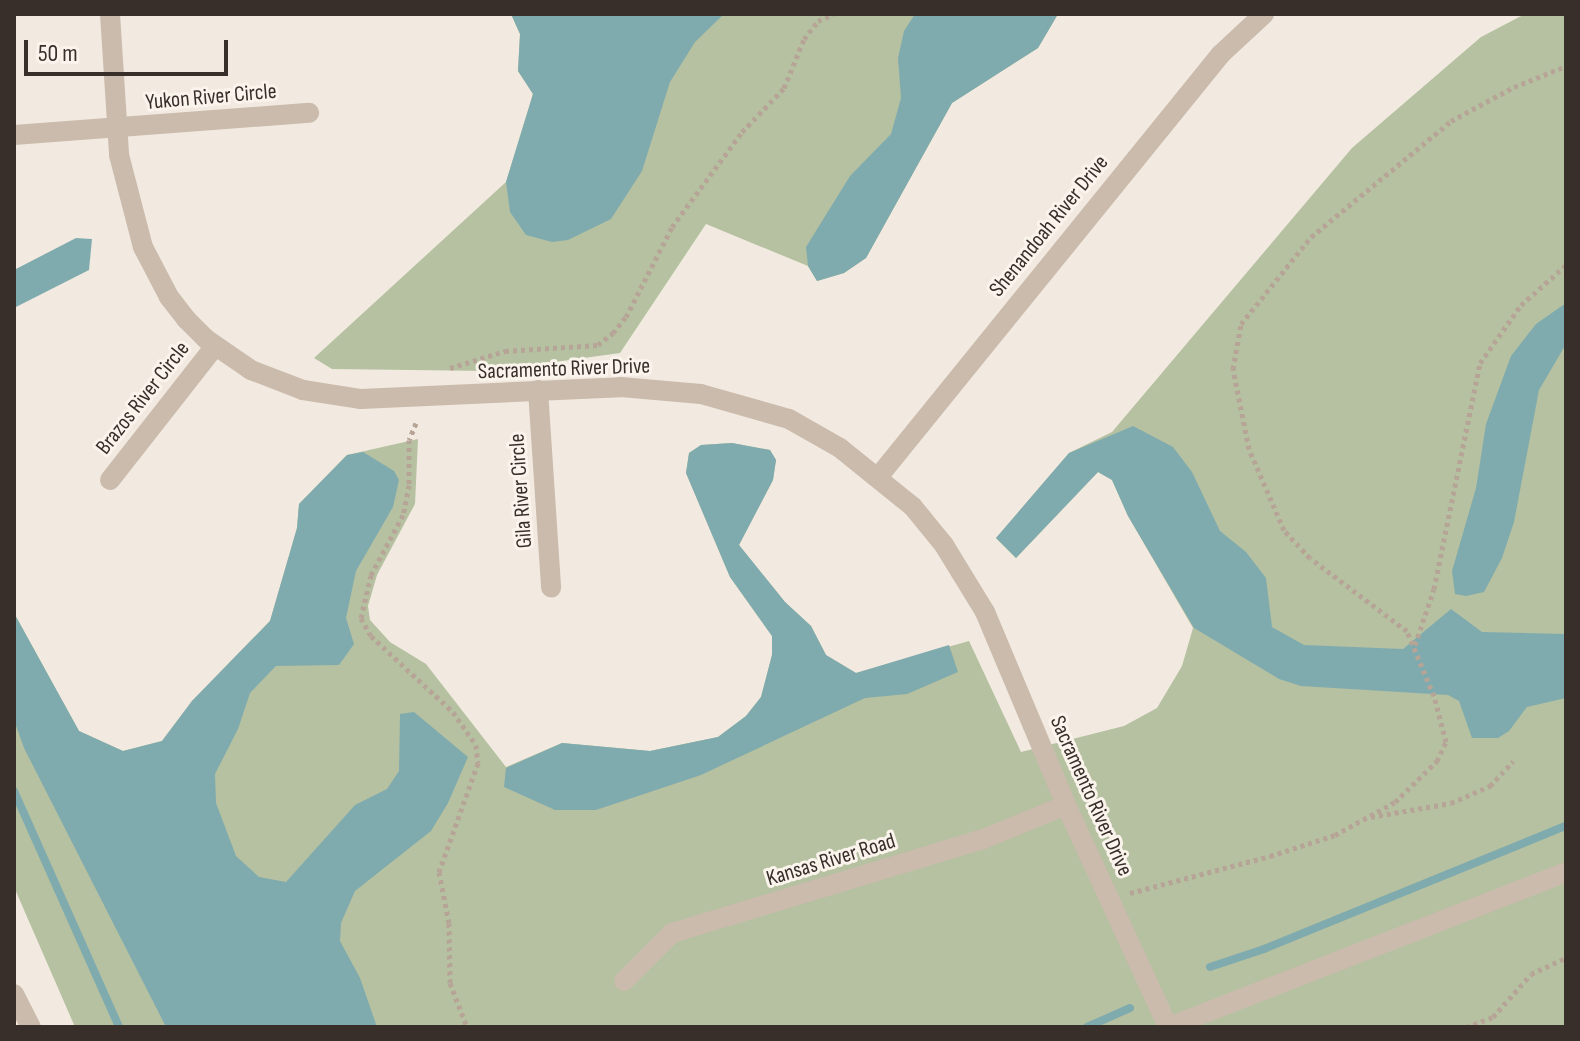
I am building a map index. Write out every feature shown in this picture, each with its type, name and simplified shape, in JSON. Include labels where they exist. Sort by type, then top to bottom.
[{"type":"street","name":"Sacramento River Drive","points":[[110,14],[125,186],[133,220],[153,271],[186,319],[215,346],[251,370],[276,381],[332,396],[361,399],[621,387],[701,394],[789,419],[840,448],[879,476],[913,507],[944,545],[985,612],[1066,805],[1169,1027]]},
{"type":"street","name":"Shenandoah River Drive","points":[[879,476],[1221,54],[1264,14]]},
{"type":"street","name":"Yukon River Circle","points":[[14,135],[309,113]]},
{"type":"street","name":"Brazos River Circle","points":[[110,480],[215,346]]},
{"type":"street","name":"Gila River Circle","points":[[538,390],[551,588]]},
{"type":"street","name":"Kansas River Road","points":[[624,981],[672,933],[981,840],[1066,805]]},
{"type":"street","points":[[1169,1027],[1566,872]]},
{"type":"street","points":[[14,994],[31,1027]]},
{"type":"path","points":[[450,368],[505,351],[598,345],[613,333],[626,317],[672,227],[742,132],[784,88],[804,39],[818,21],[834,14]]},
{"type":"path","points":[[1110,898],[1270,856],[1335,835],[1395,802],[1437,761],[1446,742],[1434,696],[1407,631],[1310,558],[1284,530],[1249,449],[1233,369],[1241,324],[1311,237],[1451,121],[1514,87],[1566,66]]},
{"type":"path","points":[[1415,645],[1434,589],[1480,363],[1521,305],[1566,265]]},
{"type":"path","points":[[416,423],[409,440],[409,485],[403,515],[371,575],[361,618],[371,636],[453,712],[476,745],[478,763],[439,872],[449,923],[450,983],[467,1027]]},
{"type":"path","points":[[1366,818],[1451,803],[1490,786],[1513,761]]},
{"type":"path","points":[[1466,1027],[1493,1017],[1531,974],[1566,958]]},
{"type":"green space","points":[[511,14],[1058,14],[1038,48],[952,103],[866,258],[844,273],[817,281],[808,266],[706,224],[620,353],[489,371],[332,369],[314,358],[506,182],[533,94],[518,71],[520,34]]},
{"type":"green space","points":[[1525,14],[1566,14],[1566,1027],[75,1027],[14,887],[14,613],[79,731],[123,751],[162,741],[192,701],[270,621],[297,528],[299,504],[347,455],[418,439],[415,504],[377,575],[368,606],[370,620],[390,642],[426,664],[506,767],[562,743],[650,751],[718,737],[746,716],[761,697],[772,655],[772,636],[730,577],[686,473],[689,453],[701,445],[732,443],[770,450],[776,460],[773,480],[739,545],[785,602],[811,626],[826,655],[856,673],[969,641],[1021,752],[1124,726],[1157,708],[1182,666],[1193,628],[1128,516],[1112,480],[1098,472],[1016,558],[996,538],[1069,453],[1112,432],[1352,148],[1481,37]]},
{"type":"water","points":[[511,14],[724,14],[695,42],[670,82],[642,171],[611,219],[568,240],[552,242],[526,235],[510,212],[506,182],[533,94],[518,71],[520,34]]},
{"type":"water","points":[[915,14],[1058,14],[1038,48],[952,103],[866,258],[844,273],[817,281],[808,266],[806,247],[850,176],[891,134],[901,98],[898,58],[904,31]]},
{"type":"water","points":[[76,238],[92,239],[89,270],[14,308],[14,270]]},
{"type":"water","points":[[1566,303],[1566,344],[1539,390],[1514,522],[1502,558],[1484,592],[1466,596],[1455,594],[1452,571],[1476,488],[1486,424],[1511,356],[1536,324]]},
{"type":"water","points":[[1133,426],[1173,447],[1192,472],[1220,531],[1246,552],[1266,578],[1272,627],[1304,645],[1403,649],[1451,609],[1482,632],[1566,634],[1566,698],[1527,707],[1509,731],[1498,738],[1472,738],[1459,701],[1448,695],[1301,686],[1279,679],[1194,628],[1128,516],[1112,480],[1098,472],[1016,558],[996,538],[1069,453]]},
{"type":"water","points":[[732,443],[770,450],[776,460],[773,480],[739,545],[785,602],[811,626],[826,655],[856,673],[949,645],[958,672],[907,694],[865,698],[701,775],[596,810],[555,810],[504,787],[506,768],[562,743],[650,751],[718,737],[746,716],[761,697],[772,655],[772,636],[730,577],[686,473],[689,453],[701,445]]},
{"type":"water","points":[[363,452],[394,471],[399,480],[393,507],[356,571],[346,618],[354,644],[339,665],[276,666],[250,693],[238,729],[215,774],[216,803],[236,856],[259,877],[286,882],[355,805],[387,789],[399,771],[400,714],[414,712],[468,757],[448,803],[431,831],[355,891],[341,923],[340,941],[360,978],[377,1027],[166,1027],[24,748],[14,720],[14,613],[79,731],[123,751],[162,741],[192,701],[270,621],[297,528],[299,504],[347,455]]},
{"type":"waterway","points":[[14,791],[119,1027]]},
{"type":"waterway","points":[[1210,967],[1264,949],[1566,826]]},
{"type":"waterway","points":[[1087,1027],[1130,1008]]}]
